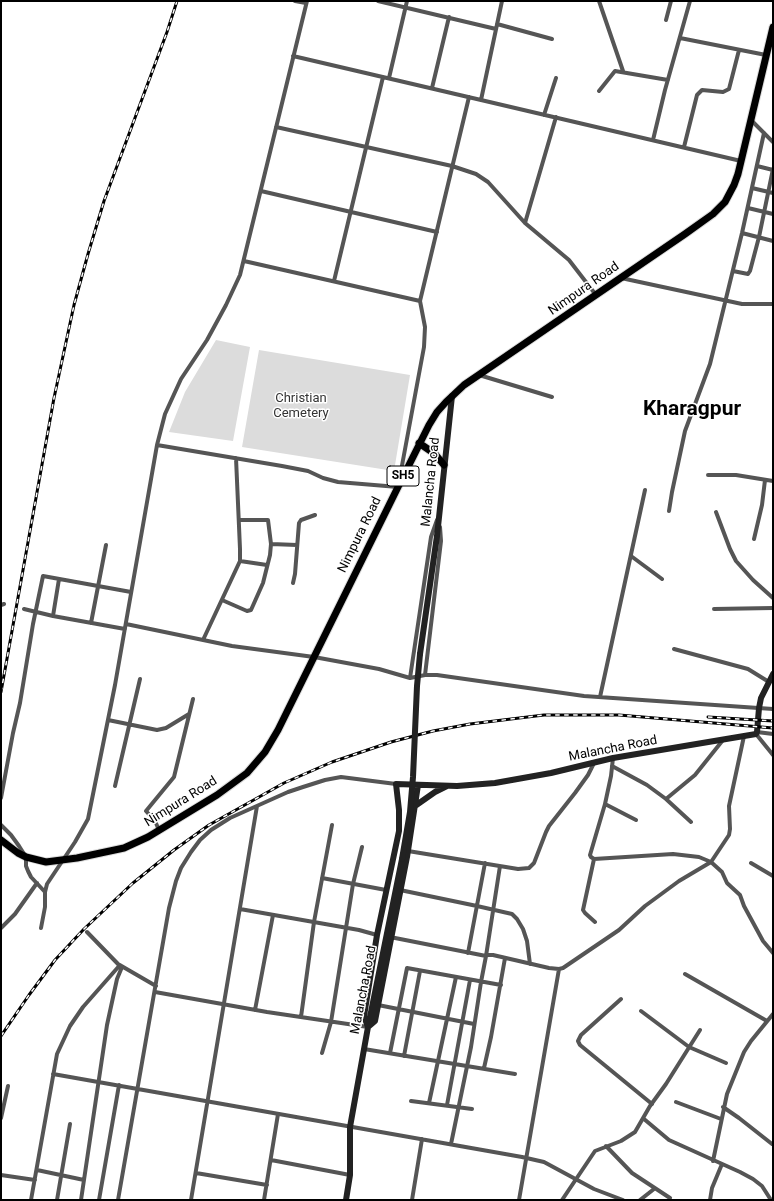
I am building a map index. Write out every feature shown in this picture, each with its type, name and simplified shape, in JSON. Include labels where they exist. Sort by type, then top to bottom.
[{"type":"main road","name":"Nimpura Road","points":[[1,840],[13,848],[18,854],[46,862],[62,861],[124,848],[148,837],[217,795],[247,772],[265,752],[278,730],[436,412],[464,385],[621,278],[712,214],[725,202],[736,179],[741,161],[773,27]]},
{"type":"main road","points":[[420,443],[436,454],[444,464]]},
{"type":"street","points":[[41,928],[45,892],[49,880],[75,842],[88,819],[125,630],[157,445],[165,414],[182,379],[207,340],[226,305],[240,275],[244,261],[306,2],[295,1]]},
{"type":"street","points":[[378,1],[449,18],[496,26],[552,39]]},
{"type":"street","points":[[389,78],[407,1]]},
{"type":"street","points":[[481,100],[502,1]]},
{"type":"street","points":[[599,1],[622,72]]},
{"type":"street","points":[[666,20],[671,1]]},
{"type":"street","points":[[653,140],[690,1]]},
{"type":"street","points":[[432,88],[449,18]]},
{"type":"street","points":[[680,38],[766,55]]},
{"type":"street","points":[[684,147],[697,95],[702,90],[724,92],[729,89],[739,50]]},
{"type":"street","points":[[293,56],[741,161]]},
{"type":"street","points":[[599,91],[615,71],[668,80]]},
{"type":"street","points":[[334,281],[383,77]]},
{"type":"street","points":[[544,115],[556,78]]},
{"type":"street","points":[[157,445],[308,471],[323,478],[338,482],[398,486],[424,347],[425,327],[420,301],[469,97]]},
{"type":"street","points":[[525,223],[556,117]]},
{"type":"street","points":[[751,120],[773,142]]},
{"type":"street","points":[[276,127],[452,166],[476,174],[488,182],[525,223],[565,256],[596,295]]},
{"type":"street","points":[[669,511],[675,472],[686,427],[710,364],[748,208],[764,133]]},
{"type":"street","points":[[733,271],[746,274],[749,273],[759,237],[773,170],[757,166]]},
{"type":"street","points":[[752,188],[773,193]]},
{"type":"street","points":[[261,191],[437,232]]},
{"type":"street","points":[[748,208],[773,214]]},
{"type":"street","points":[[742,233],[773,241]]},
{"type":"street","points":[[244,261],[420,301]]},
{"type":"street","points":[[621,278],[742,304],[773,304]]},
{"type":"street","points":[[479,376],[552,397]]},
{"type":"street","name":"Malancha Road","points":[[346,1200],[350,1175],[350,1127],[410,812],[413,777],[416,686],[439,514],[452,396]]},
{"type":"street","points":[[203,640],[240,561],[236,458]]},
{"type":"street","points":[[708,475],[736,475],[773,481]]},
{"type":"street","points":[[754,539],[762,505],[765,480]]},
{"type":"street","points":[[600,697],[645,490]]},
{"type":"street","points":[[716,512],[736,561],[753,580],[773,598]]},
{"type":"street","points":[[424,675],[441,541],[439,514]]},
{"type":"street","points":[[410,678],[430,537],[439,514]]},
{"type":"street","points":[[293,584],[299,523],[301,520],[316,515]]},
{"type":"street","points":[[222,600],[250,611],[261,590],[272,544],[268,520],[239,520]]},
{"type":"street","points":[[272,544],[297,544]]},
{"type":"street","points":[[91,623],[106,545]]},
{"type":"street","points":[[631,556],[662,579]]},
{"type":"street","points":[[240,561],[267,565]]},
{"type":"street","points":[[1,798],[43,576],[131,592]]},
{"type":"street","points":[[53,616],[59,579]]},
{"type":"street","points":[[714,609],[773,608]]},
{"type":"street","points":[[24,609],[35,613],[125,630]]},
{"type":"street","points":[[126,624],[232,646],[314,657],[379,669],[410,678],[424,675],[437,675],[584,696],[773,709]]},
{"type":"street","points":[[674,649],[748,669],[769,682]]},
{"type":"street","points":[[773,674],[761,698],[756,733],[773,755]]},
{"type":"street","points":[[115,786],[140,679]]},
{"type":"street","points":[[159,830],[155,821],[146,811],[174,777],[193,699]]},
{"type":"street","points":[[108,720],[157,730],[162,729],[189,714]]},
{"type":"street","points":[[756,733],[773,734]]},
{"type":"street","name":"Malancha Road","points":[[396,784],[448,785],[495,783],[551,773],[613,758],[756,733]]},
{"type":"street","points":[[390,937],[559,969],[619,930],[645,906],[679,881],[711,862],[729,835],[729,806],[744,736]]},
{"type":"street","points":[[666,799],[696,775],[723,739]]},
{"type":"street","points":[[594,859],[590,855],[605,804],[613,758]]},
{"type":"street","points":[[408,851],[500,866],[525,869],[532,866],[549,826],[588,775],[594,763]]},
{"type":"street","points":[[612,766],[646,785],[666,799],[691,822]]},
{"type":"street","points":[[118,1200],[169,908],[181,868],[200,840],[211,830],[230,818],[288,792],[325,780],[341,777],[396,784],[399,810],[399,831],[377,935],[364,1016],[368,1027]]},
{"type":"street","points":[[155,992],[254,1010],[368,1027],[375,1021],[390,937],[408,851],[418,785]]},
{"type":"street","points":[[415,806],[448,785]]},
{"type":"street","points":[[605,804],[636,820]]},
{"type":"street","points":[[191,1200],[257,806]]},
{"type":"street","points":[[1,825],[11,835],[26,857],[28,871],[45,892]]},
{"type":"street","points":[[301,1017],[314,922],[332,825]]},
{"type":"street","points":[[322,1053],[331,1022],[353,884],[362,847]]},
{"type":"street","points":[[594,859],[673,854],[699,857],[711,862],[722,872],[728,883],[740,895],[744,906],[763,941],[773,953]]},
{"type":"street","points":[[594,859],[583,910],[595,922]]},
{"type":"street","points":[[468,952],[485,863]]},
{"type":"street","points":[[751,863],[773,876]]},
{"type":"street","points":[[451,1144],[467,1066],[500,866]]},
{"type":"street","points":[[322,878],[386,890]]},
{"type":"street","points":[[1,928],[14,914],[37,883]]},
{"type":"street","points":[[400,890],[512,914],[517,918],[523,929],[527,941],[530,964]]},
{"type":"street","points":[[240,909],[377,935]]},
{"type":"street","points":[[254,1010],[273,915]]},
{"type":"street","points":[[87,932],[121,966],[156,986]]},
{"type":"street","points":[[484,1068],[505,958]]},
{"type":"street","points":[[31,1200],[56,1054],[70,1026],[83,1007],[121,966]]},
{"type":"street","points":[[81,1200],[107,1025],[121,966]]},
{"type":"street","points":[[390,1053],[407,968],[501,985]]},
{"type":"street","points":[[519,1200],[559,969]]},
{"type":"street","points":[[404,1056],[420,970]]},
{"type":"street","points":[[685,974],[767,1021]]},
{"type":"street","points":[[429,1103],[456,977]]},
{"type":"street","points":[[447,1105],[470,980]]},
{"type":"street","points":[[621,999],[581,1035],[578,1041],[580,1045],[652,1104]]},
{"type":"street","points":[[378,1005],[474,1024]]},
{"type":"street","points":[[641,1011],[689,1047],[726,1063]]},
{"type":"street","points":[[713,1161],[723,1107],[744,1052],[773,1014]]},
{"type":"street","points":[[562,1200],[595,1151],[630,1136],[635,1132],[700,1030]]},
{"type":"street","points":[[364,1049],[515,1074]]},
{"type":"street","points":[[53,1074],[526,1158],[544,1162],[594,1189],[623,1200]]},
{"type":"street","points":[[99,1200],[120,1085]]},
{"type":"street","points":[[1,1118],[8,1086]]},
{"type":"street","points":[[411,1101],[472,1109]]},
{"type":"street","points":[[676,1102],[721,1119]]},
{"type":"street","points":[[723,1107],[772,1144]]},
{"type":"street","points":[[264,1200],[278,1114]]},
{"type":"street","points":[[644,1119],[669,1140],[740,1172],[757,1182],[762,1186],[771,1200]]},
{"type":"street","points":[[57,1200],[70,1124]]},
{"type":"street","points":[[412,1200],[422,1139]]},
{"type":"street","points":[[606,1146],[632,1173],[670,1198]]},
{"type":"street","points":[[271,1160],[350,1175]]},
{"type":"street","points":[[710,1200],[712,1188],[722,1164]]},
{"type":"street","points":[[37,1170],[84,1180]]},
{"type":"street","points":[[196,1173],[266,1185]]},
{"type":"street","points":[[1,1175],[35,1180]]},
{"type":"street","points":[[640,1200],[654,1188]]},
{"type":"green space","points":[[216,340],[250,347],[233,441],[169,432],[185,392]]},
{"type":"green space","name":"Christian Cemetery","points":[[259,350],[410,375],[394,471],[242,447]]},
{"type":"railway","points":[[1,692],[54,398],[74,305],[104,201],[167,32],[177,1]]},
{"type":"railway","points":[[1,1036],[55,960],[84,929],[133,883],[174,850],[209,825],[284,783],[332,762],[391,742],[433,731],[470,724],[544,715],[619,715],[773,728]]},
{"type":"railway","points":[[708,717],[773,721]]},
{"type":"district","name":"Kharagpur","points":[[692,410]]}]
